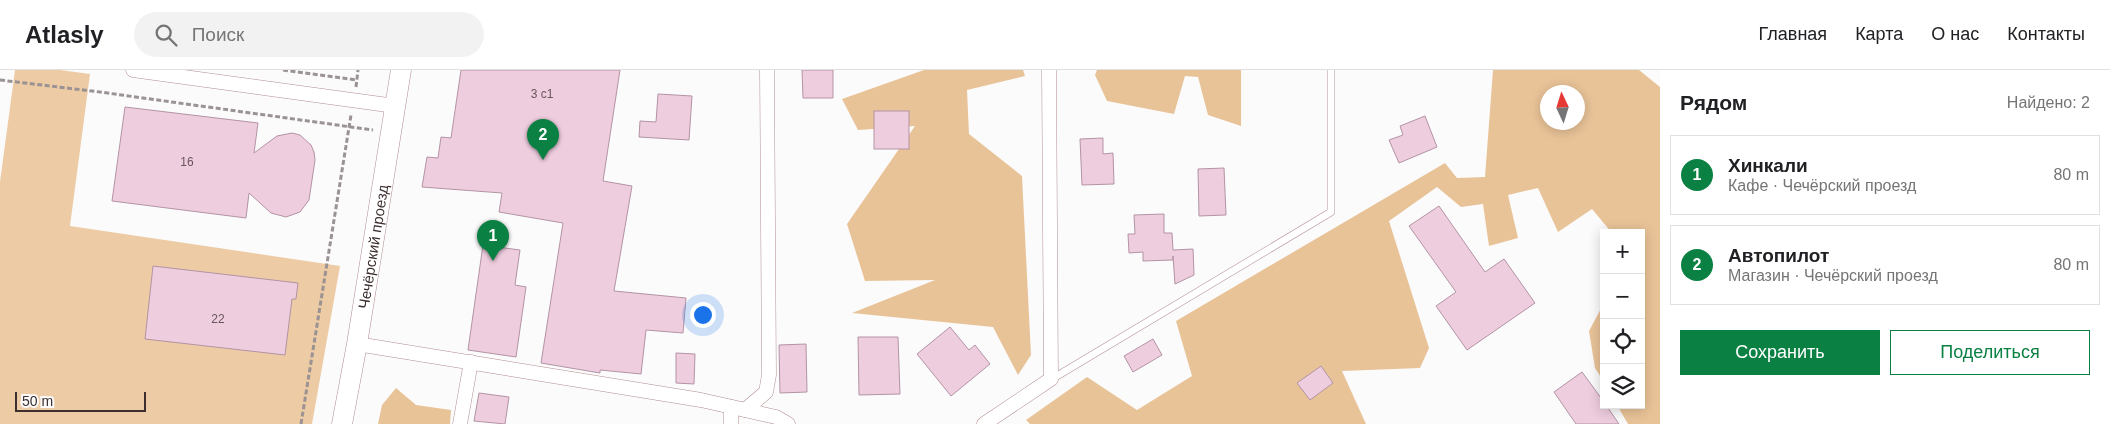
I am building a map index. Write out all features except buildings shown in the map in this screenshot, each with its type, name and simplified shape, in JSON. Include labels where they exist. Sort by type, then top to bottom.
[{"type":"main road","name":"Чечёрский проезд","points":[[342,424],[357,344],[401,70]]},
{"type":"street","points":[[133,70],[394,106]]},
{"type":"street","points":[[745,410],[766,392],[769,376],[767,70]]},
{"type":"street","points":[[984,424],[1051,379],[1049,70]]},
{"type":"street","points":[[357,344],[701,400],[776,417],[788,424]]},
{"type":"street","points":[[460,424],[471,362]]},
{"type":"street","points":[[730,406],[731,424]]},
{"type":"lane","points":[[1051,379],[1331,212],[1331,70]]},
{"type":"path","points":[[283,70],[357,80]]},
{"type":"path","points":[[301,424],[358,70]]},
{"type":"path","points":[[0,80],[390,132]]},
{"type":"shaded area","points":[[15,70],[60,70],[90,74],[70,226],[340,266],[312,424],[0,424],[0,182]]},
{"type":"shaded area","points":[[924,70],[1023,70],[1025,76],[967,90],[969,134],[1022,176],[1031,355],[1018,375],[993,327],[852,313],[935,280],[865,281],[847,224],[915,126],[858,130],[842,99]]},
{"type":"shaded area","points":[[1097,70],[1241,70],[1241,126],[1208,115],[1198,77],[1185,76],[1174,114],[1107,101],[1095,75]]},
{"type":"shaded area","points":[[1493,70],[1639,70],[1660,87],[1660,424],[1628,424],[1619,409],[1645,409],[1645,229],[1609,229],[1592,209],[1558,232],[1538,188],[1508,195],[1518,238],[1489,246],[1483,204],[1461,207],[1437,187],[1389,221],[1429,348],[1420,368],[1342,371],[1366,424],[1030,424],[1026,420],[1087,377],[1137,410],[1192,376],[1176,321],[1445,163],[1457,178],[1485,177]]},
{"type":"shaded area","points":[[1600,310],[1600,376],[1595,368],[1589,331]]},
{"type":"shaded area","points":[[396,388],[416,405],[451,410],[450,424],[378,424],[382,405]]},
{"type":"place","name":"Автопилот","points":[[543,160]]},
{"type":"place","name":"Хинкали","points":[[493,261]]}]
